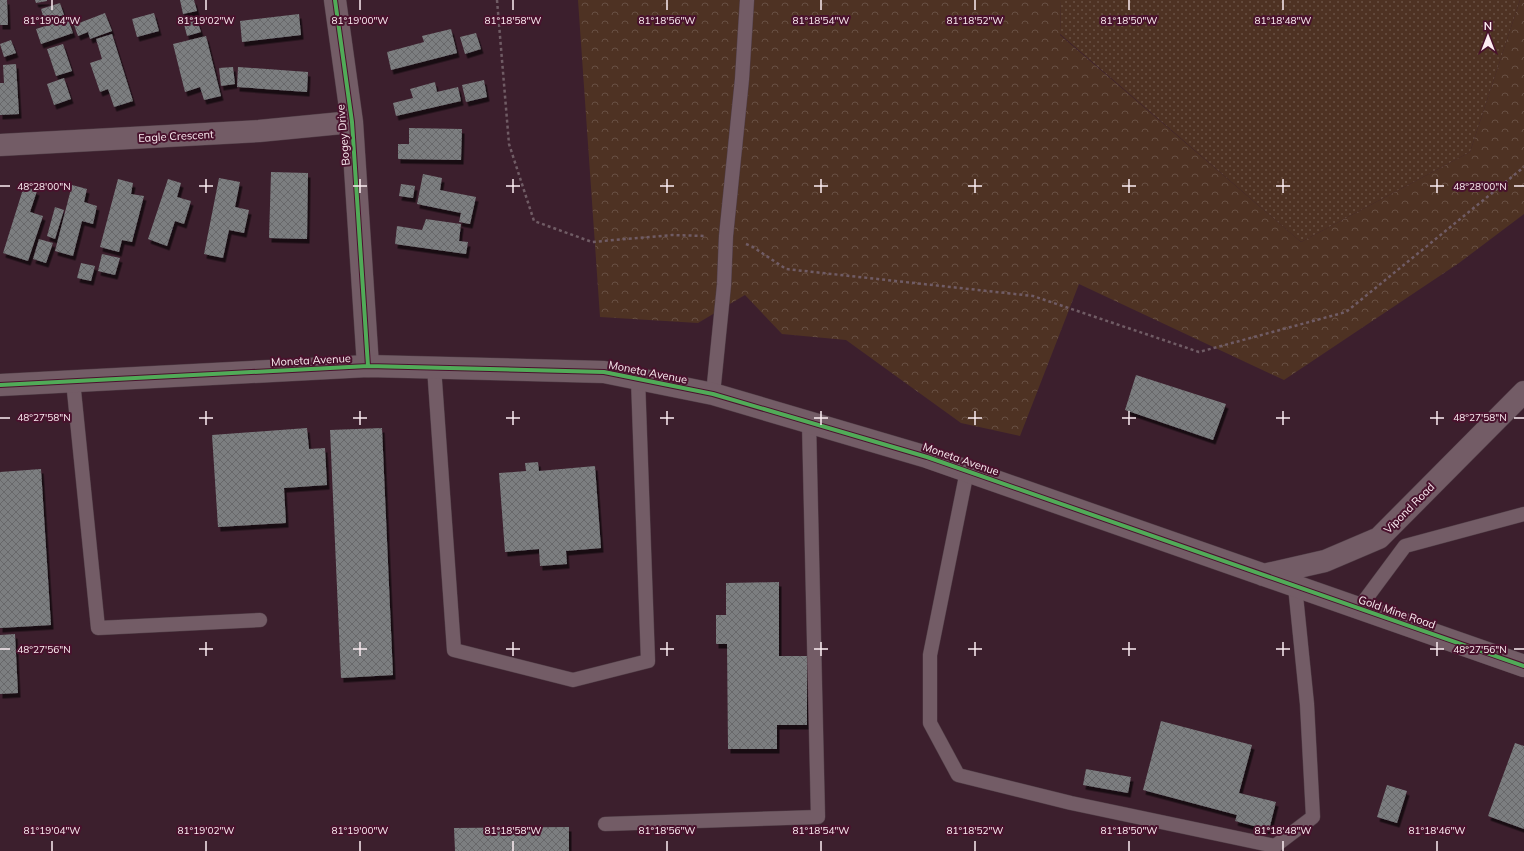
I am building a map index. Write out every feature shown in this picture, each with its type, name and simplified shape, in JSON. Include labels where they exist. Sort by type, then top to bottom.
[{"type":"street","name":"Bogey Drive","points":[[335,0],[352,122],[368,366]]},
{"type":"street","name":"Eagle Crescent","points":[[0,145],[259,132],[352,122]]},
{"type":"street","name":"Moneta Avenue","points":[[0,385],[368,366],[604,372],[713,394],[927,457],[1263,575]]},
{"type":"street","name":"Vipond Road","points":[[1263,575],[1325,561],[1379,538],[1524,392]]},
{"type":"street","name":"Gold Mine Road","points":[[1263,575],[1524,666]]},
{"type":"lane","points":[[713,394],[724,285],[726,236],[742,79],[747,0]]},
{"type":"lane","points":[[434,367],[454,650],[573,680],[648,661],[638,379]]},
{"type":"lane","points":[[73,381],[98,628],[260,620]]},
{"type":"lane","points":[[605,824],[818,817],[809,422]]},
{"type":"lane","points":[[967,471],[930,655],[930,723],[958,775],[1071,803],[1276,846],[1313,817],[1306,704],[1295,586]]},
{"type":"lane","points":[[1359,608],[1405,546],[1524,514]]},
{"type":"path","points":[[497,0],[509,144],[534,221],[592,242],[672,235],[726,236],[752,247],[786,269],[1033,296],[1199,352],[1346,312],[1524,167]]},
{"type":"green space","points":[[578,0],[1061,0],[1060,35],[1301,242],[1470,152],[1520,0],[1524,0],[1524,214],[1459,263],[1284,380],[1079,284],[1020,436],[961,423],[846,340],[782,334],[745,295],[698,323],[600,317]]},
{"type":"green space","points":[[1061,0],[1520,0],[1470,152],[1301,242],[1060,34]]},
{"type":"building","points":[[0,0],[7,0],[8,25],[0,25]]},
{"type":"building","points":[[35,0],[47,0],[47,1],[36,3]]},
{"type":"building","points":[[180,0],[194,0],[197,11],[183,14]]},
{"type":"building","points":[[60,3],[64,15],[44,20],[41,9]]},
{"type":"building","points":[[105,13],[112,31],[90,39],[88,32],[78,36],[74,25]]},
{"type":"building","points":[[154,13],[159,31],[137,37],[132,19]]},
{"type":"building","points":[[299,14],[301,35],[242,42],[240,21]]},
{"type":"building","points":[[196,17],[201,32],[187,36],[183,20]]},
{"type":"building","points":[[68,19],[73,33],[41,44],[36,29]]},
{"type":"building","points":[[451,29],[457,53],[391,70],[387,52],[424,42],[422,36]]},
{"type":"building","points":[[476,33],[481,49],[465,54],[460,37]]},
{"type":"building","points":[[112,34],[133,101],[114,107],[108,89],[100,92],[90,63],[102,59],[96,39]]},
{"type":"building","points":[[206,36],[221,96],[204,100],[200,87],[185,92],[173,44]]},
{"type":"building","points":[[11,40],[16,53],[4,57],[0,44]]},
{"type":"building","points":[[63,44],[72,71],[56,76],[47,49]]},
{"type":"building","points":[[16,64],[19,114],[0,115],[0,83],[4,83],[3,65]]},
{"type":"building","points":[[233,67],[235,84],[221,86],[219,68]]},
{"type":"building","points":[[238,67],[308,72],[307,92],[237,87]]},
{"type":"building","points":[[64,78],[71,99],[54,105],[47,84]]},
{"type":"building","points":[[484,80],[487,97],[466,102],[462,85]]},
{"type":"building","points":[[435,82],[437,92],[458,87],[461,101],[396,116],[393,103],[413,98],[410,89]]},
{"type":"building","points":[[409,128],[462,129],[461,160],[398,159],[398,144],[409,144]]},
{"type":"building","points":[[271,172],[308,173],[307,239],[269,238]]},
{"type":"building","points":[[423,174],[442,178],[440,190],[476,197],[470,224],[459,222],[461,213],[417,204]]},
{"type":"building","points":[[219,178],[240,182],[235,207],[249,210],[244,233],[229,230],[223,258],[204,254]]},
{"type":"building","points":[[118,179],[133,183],[131,194],[144,196],[132,242],[122,240],[119,252],[100,247]]},
{"type":"building","points":[[168,179],[181,183],[177,197],[191,201],[184,224],[175,221],[167,246],[148,239]]},
{"type":"building","points":[[401,184],[415,186],[413,198],[399,196]]},
{"type":"building","points":[[72,185],[87,189],[84,202],[97,206],[93,224],[82,221],[73,256],[55,251]]},
{"type":"building","points":[[24,186],[37,191],[30,212],[43,216],[28,261],[3,253]]},
{"type":"building","points":[[55,207],[64,210],[55,239],[47,236]]},
{"type":"building","points":[[426,219],[461,224],[459,241],[468,242],[466,254],[395,244],[397,226],[422,230]]},
{"type":"building","points":[[39,239],[53,243],[46,263],[33,259]]},
{"type":"building","points":[[102,254],[120,258],[115,275],[98,271]]},
{"type":"building","points":[[81,263],[95,266],[91,281],[77,278]]},
{"type":"building","points":[[1136,375],[1226,404],[1213,440],[1125,410]]},
{"type":"building","points":[[307,428],[309,449],[325,448],[327,485],[284,488],[286,523],[218,527],[212,435]]},
{"type":"building","points":[[382,428],[393,675],[341,678],[330,430]]},
{"type":"building","points":[[538,462],[539,471],[595,466],[601,548],[566,551],[567,564],[540,566],[539,549],[505,552],[499,473],[526,471],[525,463]]},
{"type":"building","points":[[41,469],[51,625],[0,628],[0,472]]},
{"type":"building","points":[[779,582],[779,656],[807,656],[807,725],[777,725],[777,749],[728,749],[727,644],[716,644],[716,615],[726,615],[726,583]]},
{"type":"building","points":[[15,634],[18,693],[0,694],[0,635]]},
{"type":"building","points":[[1161,721],[1252,745],[1239,793],[1276,802],[1269,830],[1235,821],[1237,815],[1143,790]]},
{"type":"building","points":[[1515,743],[1524,746],[1524,829],[1488,816]]},
{"type":"building","points":[[1086,769],[1131,777],[1128,793],[1083,785]]},
{"type":"building","points":[[1387,785],[1407,791],[1397,823],[1377,817]]},
{"type":"building","points":[[569,827],[569,851],[455,851],[454,828]]},
{"type":"cycle path","points":[[335,0],[352,122],[368,366]]},
{"type":"cycle path","points":[[0,385],[368,366],[604,372],[713,394],[927,457],[1524,666]]}]
